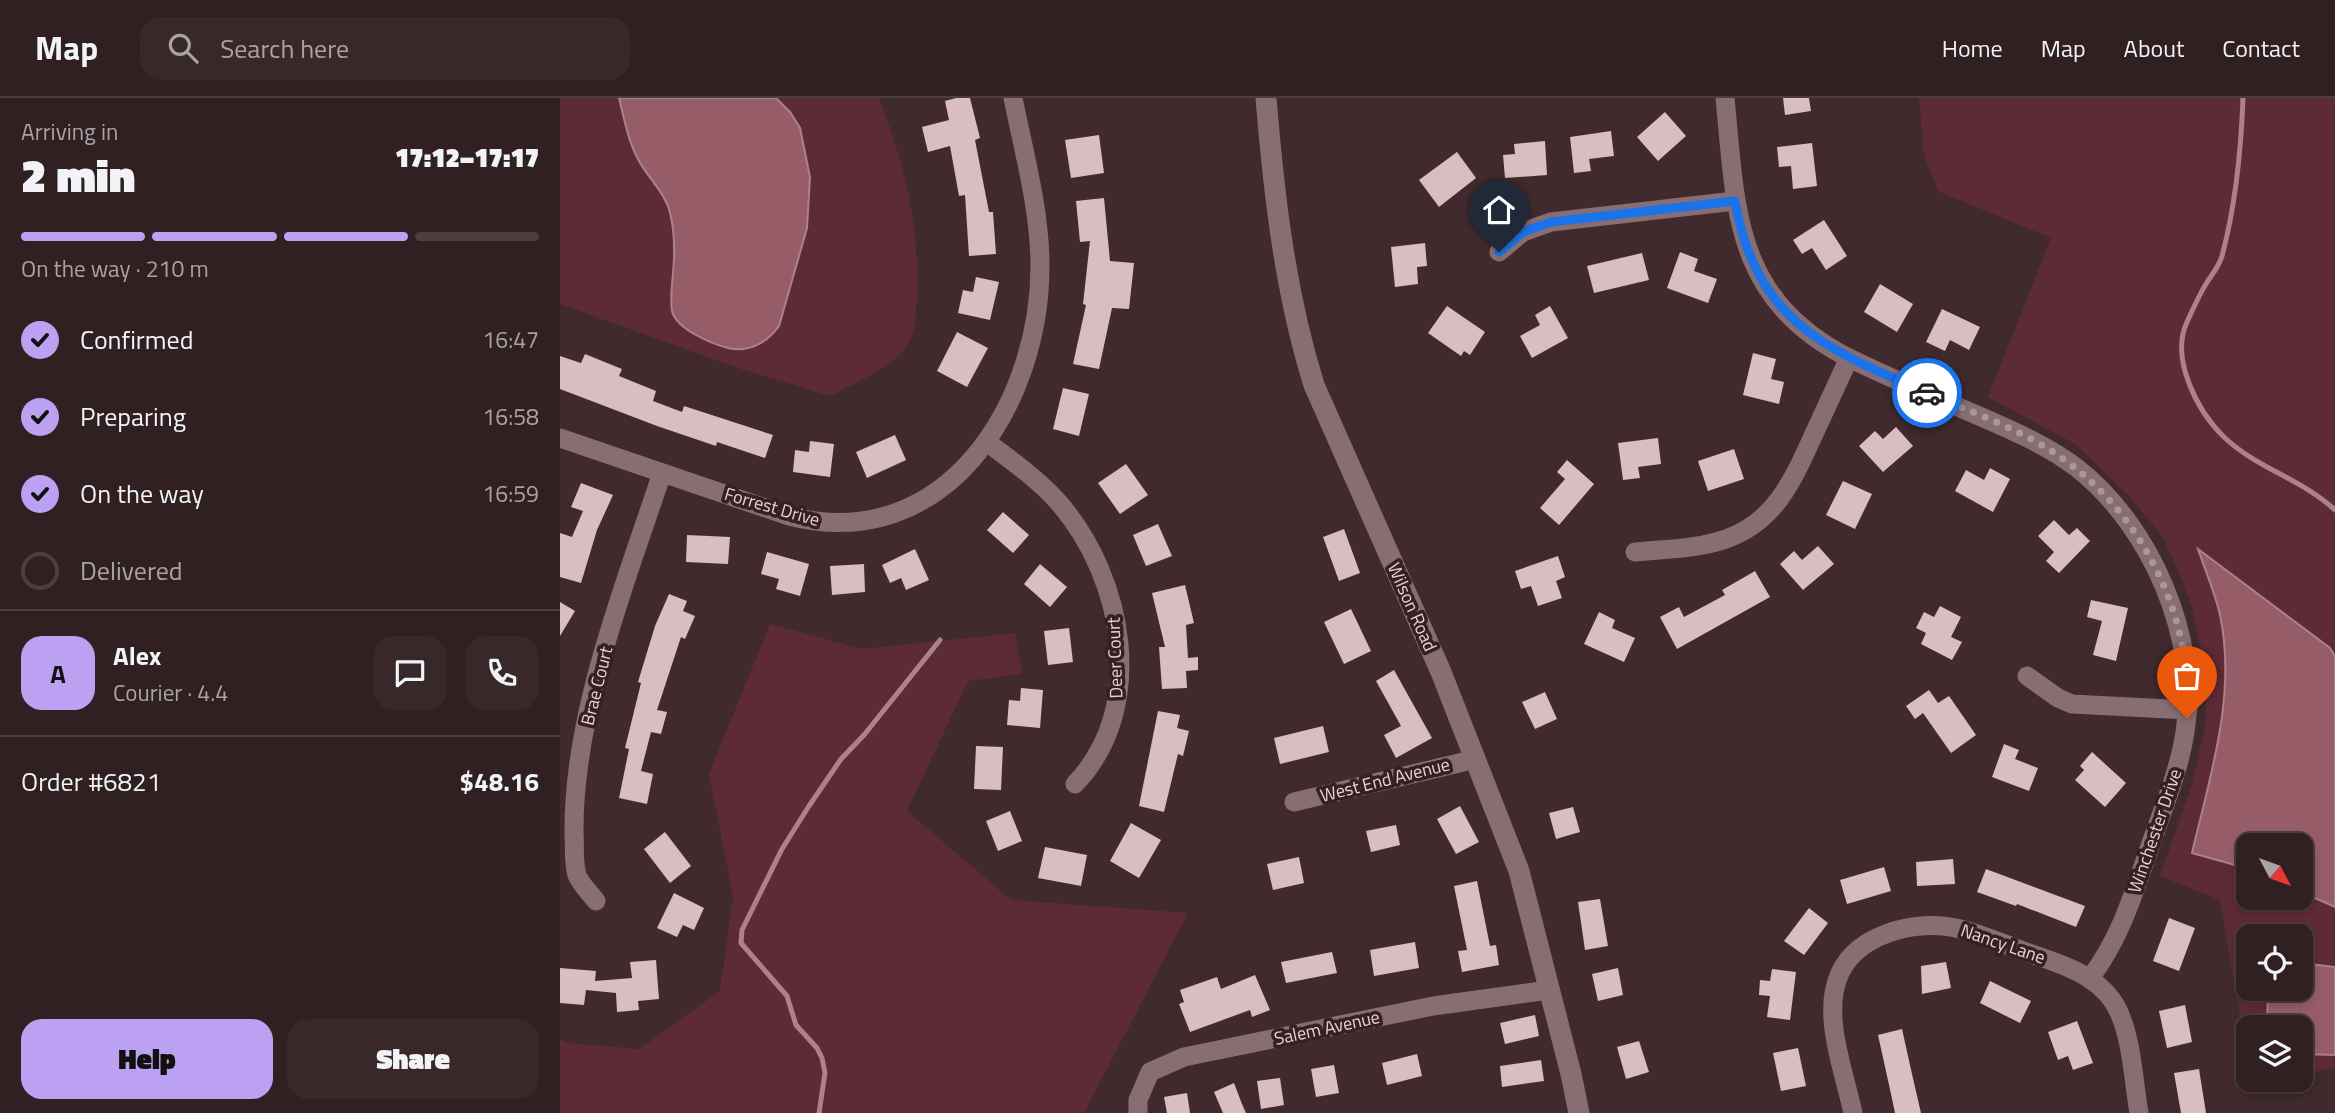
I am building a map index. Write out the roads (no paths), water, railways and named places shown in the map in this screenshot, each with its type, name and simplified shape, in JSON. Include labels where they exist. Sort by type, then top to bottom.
[{"type":"street","name":"Forrest Drive","points":[[560,438],[789,516],[825,523],[885,515],[938,492],[987,442],[1017,385],[1031,340],[1039,297],[1040,245],[1013,98]]},
{"type":"street","name":"Wilson Road","points":[[1266,98],[1282,240],[1299,338],[1314,385],[1441,672],[1519,871],[1579,1113]]},
{"type":"street","name":"Winchester Drive","points":[[1725,98],[1735,201],[1750,258],[1773,297],[1807,332],[1825,345],[2036,442],[2076,468],[2131,527],[2165,590],[2179,627],[2185,654],[2188,710],[2185,734],[2175,772],[2125,918],[2107,956],[2090,978]]},
{"type":"street","points":[[1499,252],[1523,232],[1551,222],[1735,201]]},
{"type":"street","points":[[1635,552],[1717,542],[1743,531],[1766,516],[1779,502],[1794,478],[1849,358]]},
{"type":"street","name":"Deer Court","points":[[987,442],[1042,486],[1078,527],[1101,573],[1114,610],[1120,685],[1117,704],[1101,752],[1090,769],[1075,784]]},
{"type":"street","name":"Brae Court","points":[[596,901],[582,883],[575,864],[574,815],[580,761],[601,658],[662,472]]},
{"type":"street","points":[[2027,676],[2058,698],[2072,704],[2188,710]]},
{"type":"street","name":"West End Avenue","points":[[1294,802],[1476,759]]},
{"type":"street","name":"Nancy Lane","points":[[1853,1113],[1833,1024],[1832,998],[1840,971],[1876,938],[1923,926],[1954,928],[2068,967],[2090,978],[2112,999],[2122,1020],[2139,1113]]},
{"type":"street","name":"Salem Avenue","points":[[1138,1113],[1138,1100],[1150,1072],[1184,1057],[1433,1006],[1549,990]]},
{"type":"waterway","points":[[2243,98],[2237,178],[2227,236],[2219,264],[2187,322],[2183,336],[2184,367],[2196,399],[2224,437],[2250,457],[2308,490],[2335,510]]},
{"type":"waterway","points":[[819,1113],[825,1073],[822,1058],[817,1048],[796,1025],[787,996],[741,943],[742,930],[782,849],[841,759],[864,735],[940,640]]}]
